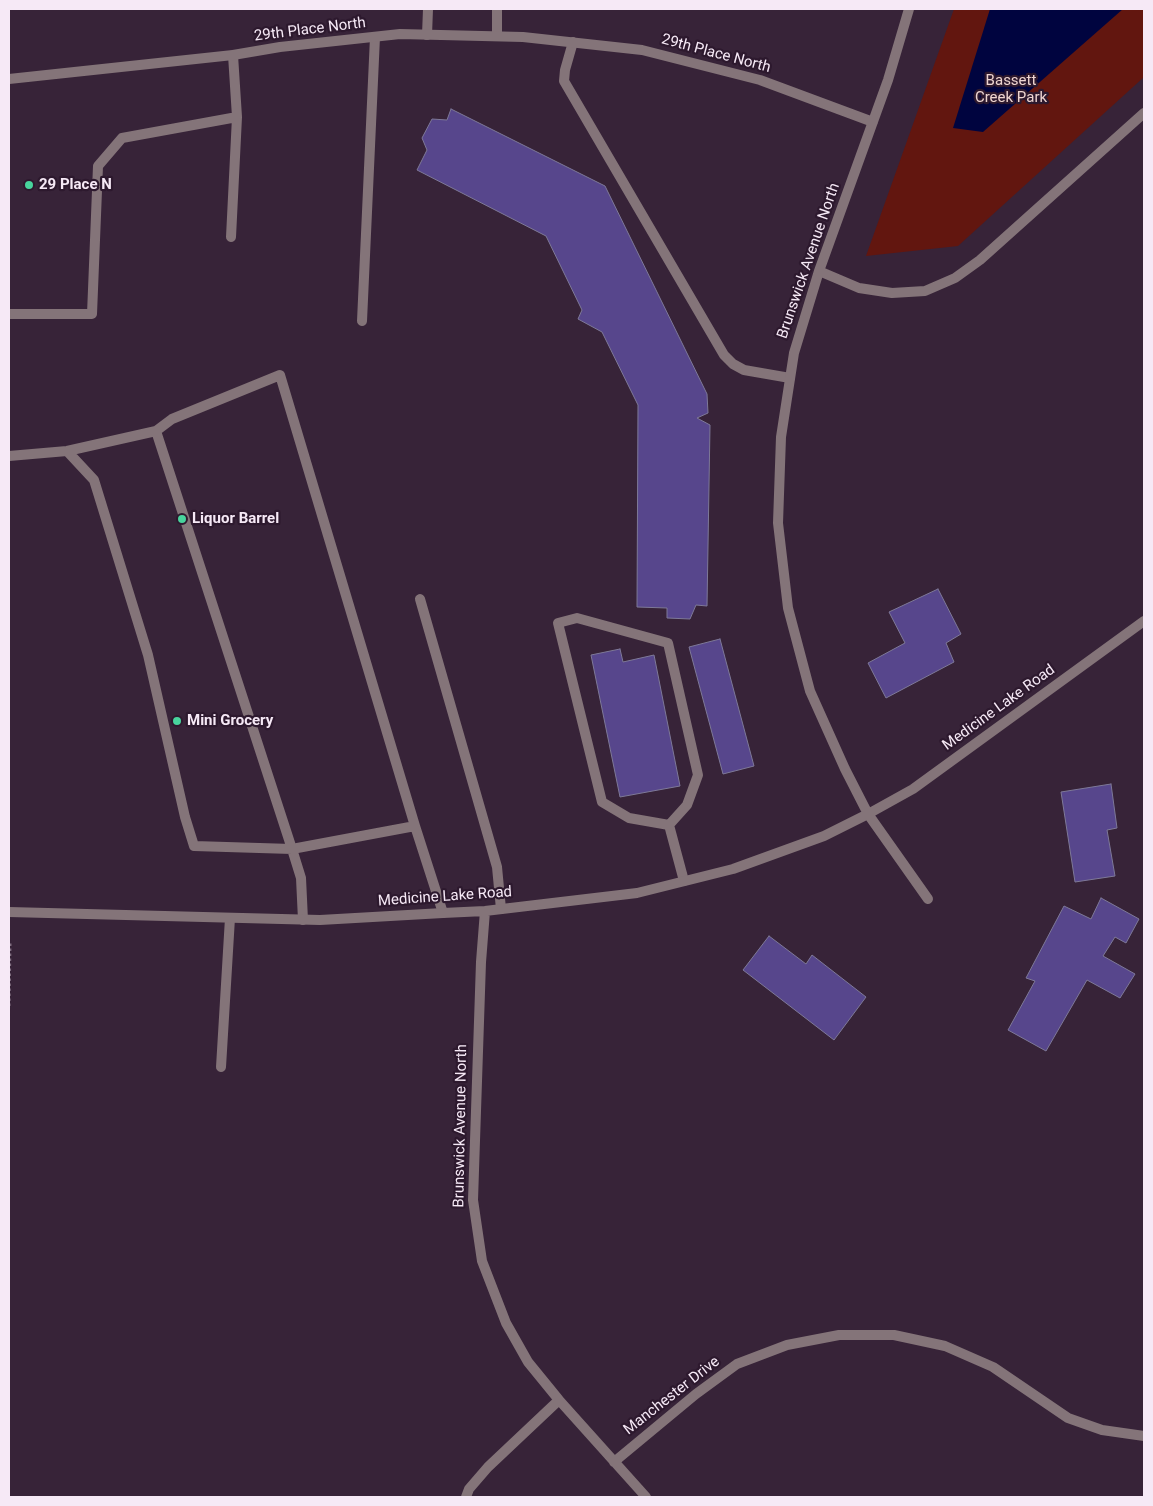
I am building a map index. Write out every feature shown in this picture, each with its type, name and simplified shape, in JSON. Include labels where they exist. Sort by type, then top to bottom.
[{"type":"street","points":[[427,35],[428,9]]},
{"type":"street","points":[[496,36],[497,9]]},
{"type":"street","name":"Brunswick Avenue North","points":[[868,814],[845,769],[810,691],[788,608],[778,523],[781,437],[794,353],[819,271],[874,122],[909,9]]},
{"type":"street","name":"29th Place North","points":[[9,79],[233,55],[280,47],[400,34],[522,37],[642,50],[760,80],[874,122]]},
{"type":"street","points":[[362,321],[375,37]]},
{"type":"street","points":[[573,42],[564,81],[724,355],[733,364],[744,370],[790,378]]},
{"type":"street","points":[[231,237],[237,117],[233,55]]},
{"type":"street","points":[[819,271],[860,288],[892,294],[925,291],[955,278],[980,260],[1144,113]]},
{"type":"street","points":[[9,314],[92,314],[98,166],[122,138],[237,117]]},
{"type":"street","points":[[9,456],[67,451],[156,431],[172,419],[280,375],[443,914]]},
{"type":"street","points":[[156,431],[301,878],[303,920]]},
{"type":"street","points":[[67,451],[94,480],[148,655],[184,817],[194,846],[292,849],[415,826]]},
{"type":"street","points":[[420,599],[498,867],[501,909]]},
{"type":"street","points":[[577,618],[668,643],[698,776],[687,805],[670,825],[629,818],[602,802],[558,623],[577,618]]},
{"type":"street","name":"Medicine Lake Road","points":[[9,912],[303,920],[443,914],[485,911],[637,892],[733,869],[824,836],[913,789],[1144,621]]},
{"type":"street","points":[[868,814],[928,899]]},
{"type":"street","points":[[670,825],[684,881]]},
{"type":"street","name":"Brunswick Avenue North","points":[[485,911],[481,962],[473,1159],[473,1200],[476,1232],[482,1261],[506,1322],[528,1362],[559,1400],[646,1497]]},
{"type":"street","points":[[221,1067],[230,918]]},
{"type":"street","name":"Manchester Drive","points":[[614,1462],[696,1394],[737,1364],[787,1345],[839,1335],[894,1335],[945,1346],[993,1367],[1068,1418],[1102,1430],[1144,1436]]},
{"type":"street","points":[[466,1497],[469,1489],[488,1467],[559,1400]]},
{"type":"path","points":[[9,1006],[10,942]]},
{"type":"green space","name":"Bassett Creek Park","points":[[954,9],[1144,9],[1144,77],[958,246],[866,256]]},
{"type":"shaded area","points":[[990,9],[1123,9],[983,132],[953,128]]},
{"type":"building","points":[[451,109],[605,186],[707,394],[708,413],[697,418],[710,425],[707,606],[696,605],[690,619],[667,618],[667,608],[637,607],[638,405],[602,332],[578,319],[582,310],[546,236],[417,170],[427,150],[422,138],[432,119],[447,120]]},
{"type":"building","points":[[938,589],[961,634],[946,643],[954,662],[886,698],[868,663],[905,643],[889,612]]},
{"type":"building","points":[[720,639],[754,766],[723,774],[689,647]]},
{"type":"building","points":[[620,649],[623,662],[654,655],[680,786],[620,797],[591,655]]},
{"type":"building","points":[[1111,784],[1117,828],[1107,830],[1115,876],[1075,882],[1061,792]]},
{"type":"building","points":[[1101,898],[1139,919],[1126,943],[1115,937],[1103,956],[1135,974],[1120,998],[1087,980],[1046,1051],[1008,1030],[1035,981],[1026,978],[1064,906],[1091,919]]},
{"type":"building","points":[[769,936],[806,964],[812,955],[866,997],[834,1040],[743,970]]},
{"type":"place","name":"29 Place N","points":[[29,185]]},
{"type":"place","name":"Liquor Barrel","points":[[182,519]]},
{"type":"place","name":"Mini Grocery","points":[[177,721]]}]
